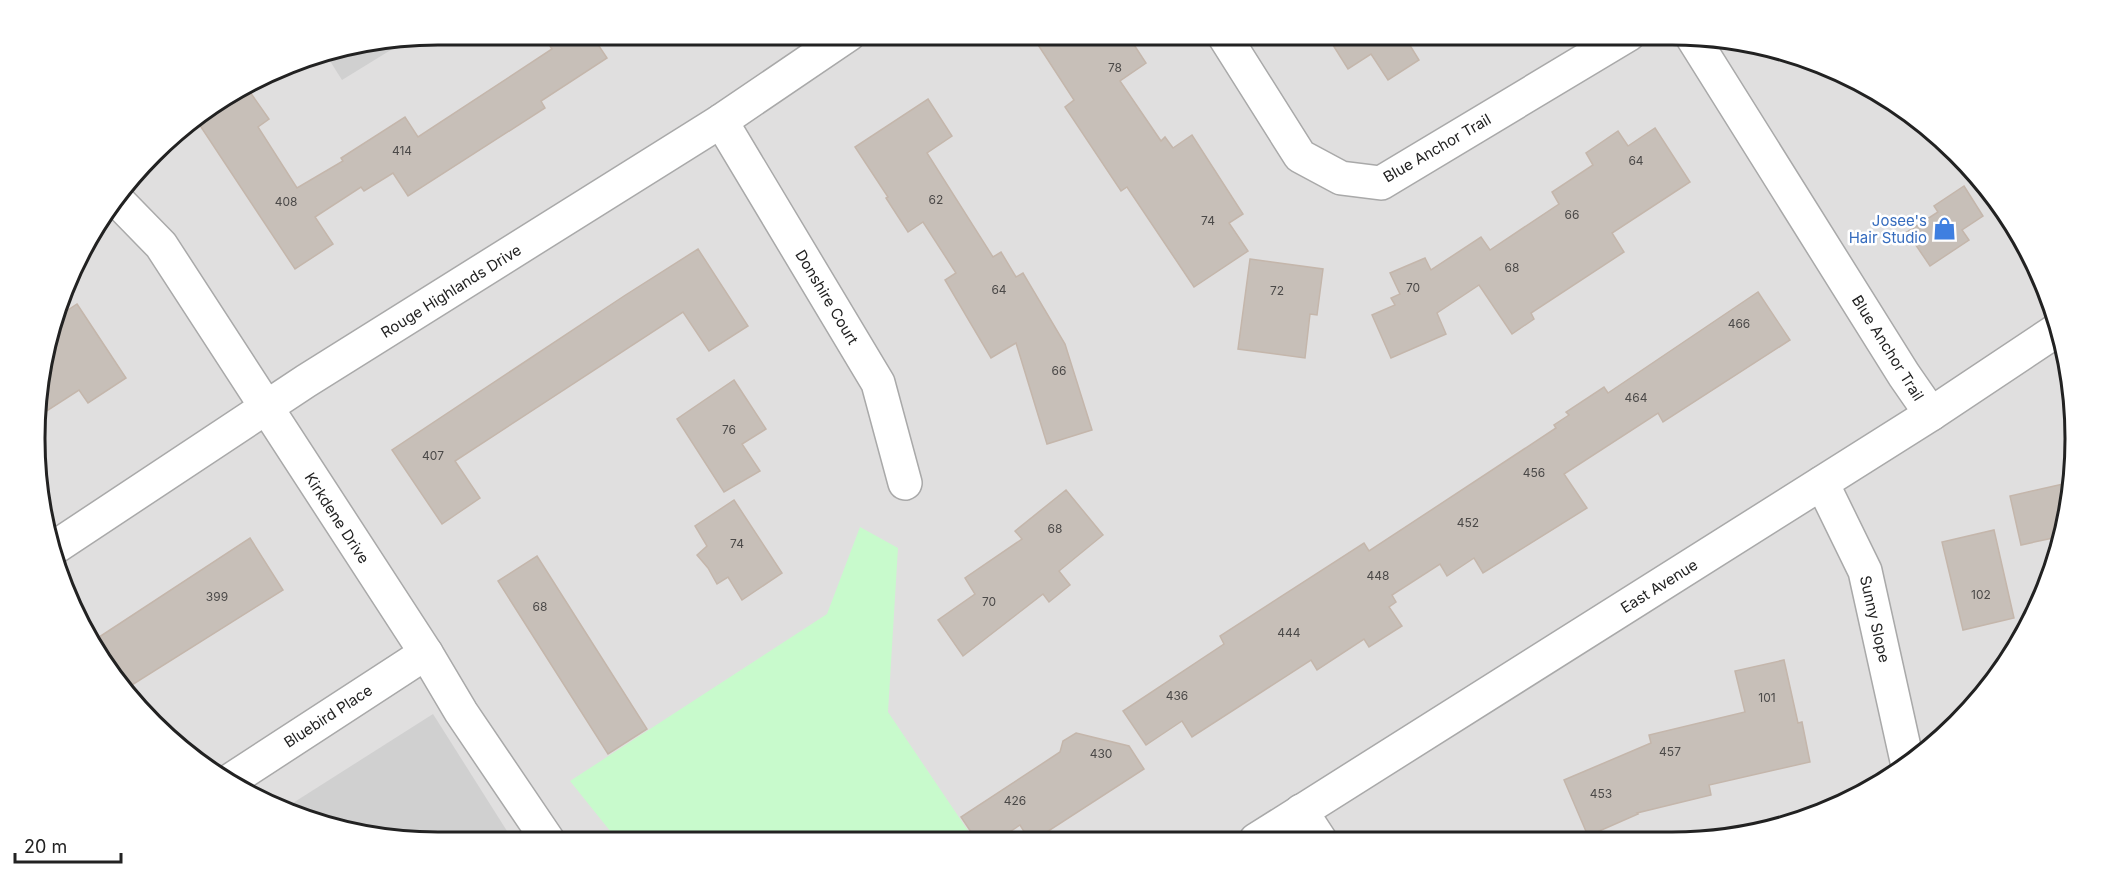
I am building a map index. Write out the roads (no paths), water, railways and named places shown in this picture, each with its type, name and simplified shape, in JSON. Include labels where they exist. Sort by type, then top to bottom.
[{"type":"street","name":"Rouge Highlands Drive","points":[[59,544],[312,378],[721,121],[833,45]]},
{"type":"street","name":"Blue Anchor Trail","points":[[1230,45],[1300,156],[1341,178],[1381,183],[1611,45]]},
{"type":"street","name":"Blue Anchor Trail","points":[[1698,46],[1930,414]]},
{"type":"street","name":"Donshire Court","points":[[721,121],[878,383],[904,483]]},
{"type":"street","name":"Kirkdene Drive","points":[[122,205],[161,245],[426,653],[461,712],[542,832]]},
{"type":"street","name":"East Avenue","points":[[1268,832],[1930,414],[2051,334]]},
{"type":"street","name":"Sunny Slope","points":[[1821,483],[1865,571],[1906,755]]},
{"type":"street","name":"Bluebird Place","points":[[237,776],[426,653]]},
{"type":"street","points":[[1301,811],[1315,832]]},
{"type":"place","name":"Josee's Hair Studio","points":[[1945,229]]}]
